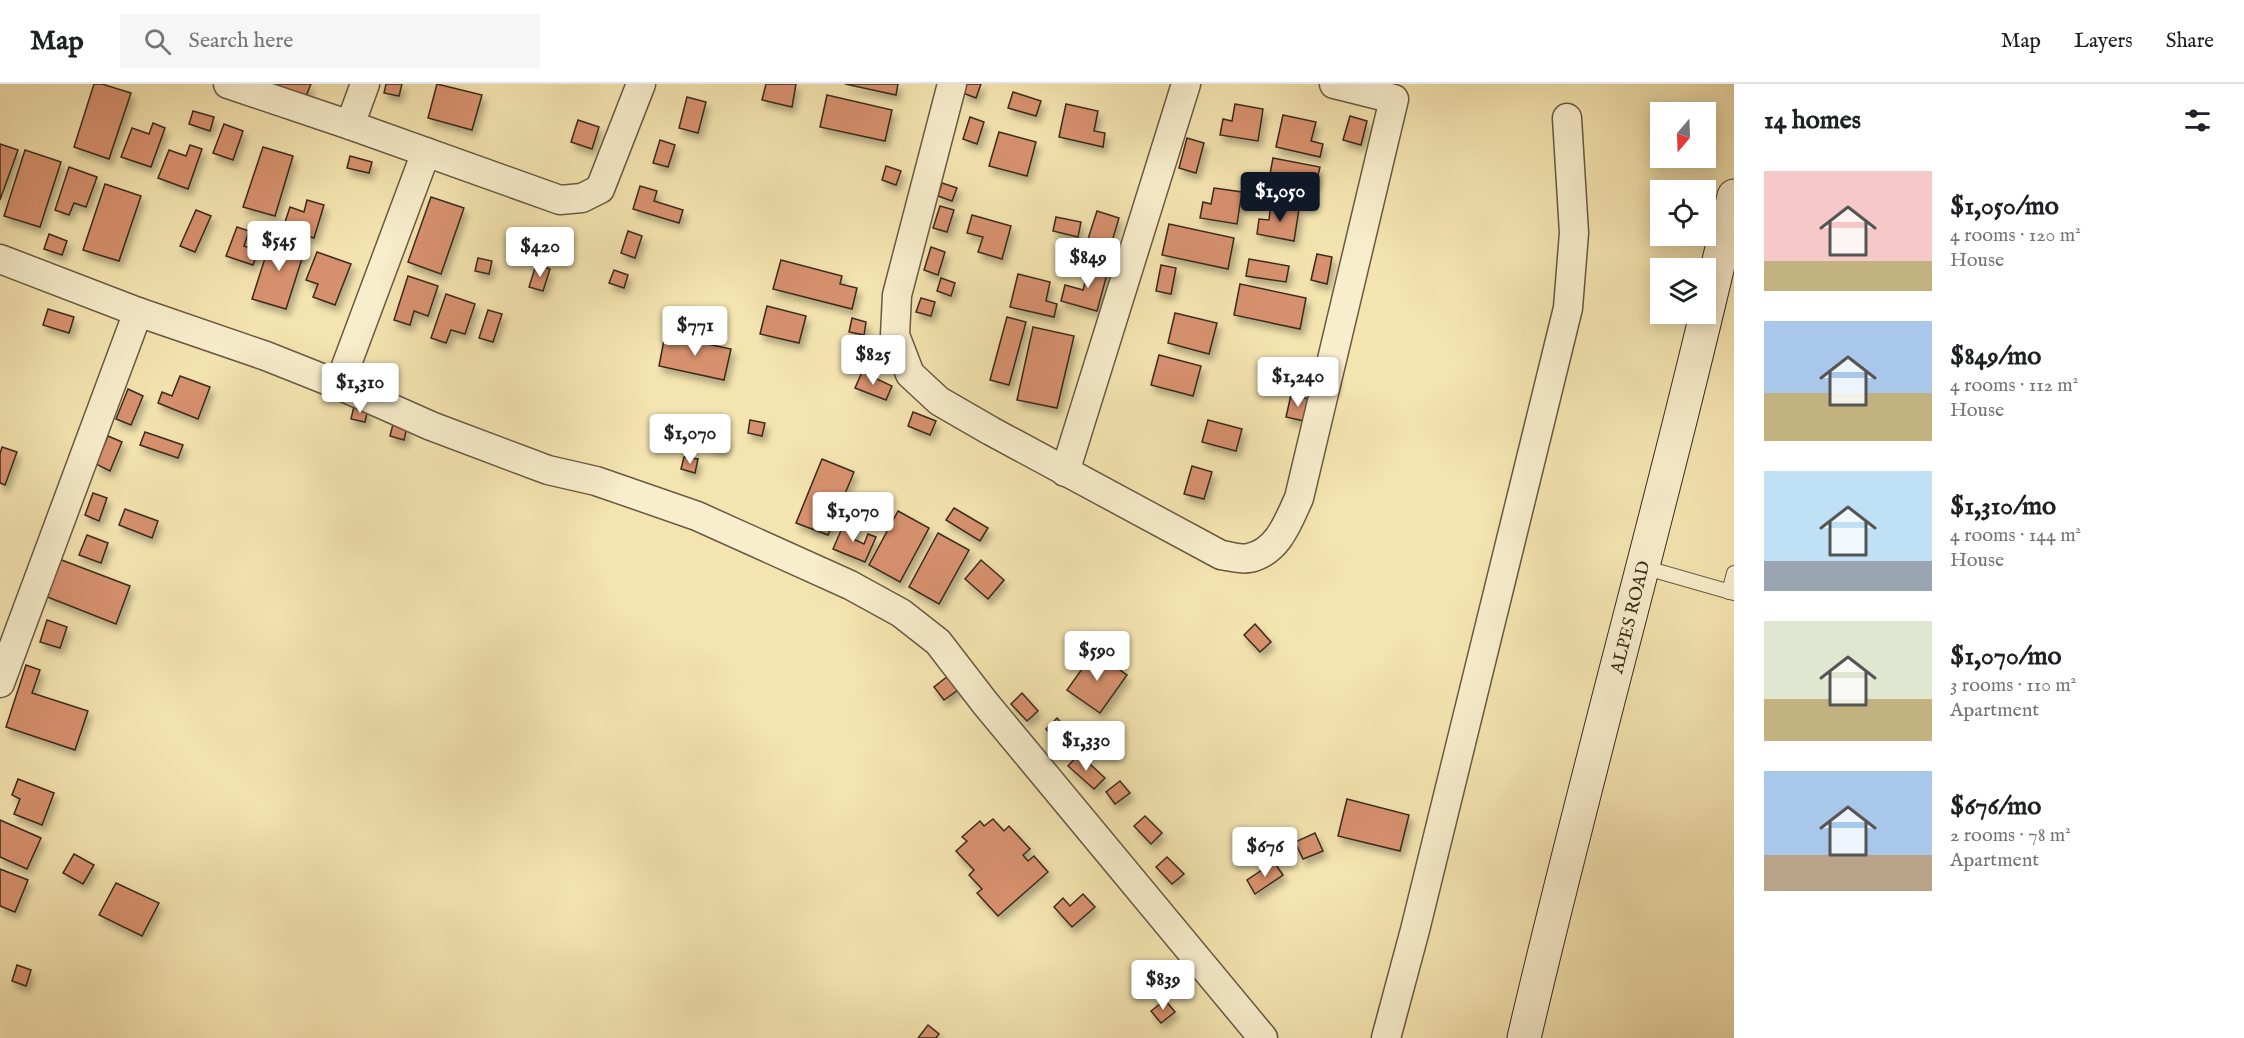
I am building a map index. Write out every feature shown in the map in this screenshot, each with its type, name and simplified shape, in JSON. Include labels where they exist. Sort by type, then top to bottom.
[{"type":"street","points":[[228,84],[351,124],[560,200],[582,198],[600,189],[641,84]]},
{"type":"street","points":[[351,124],[364,84]]},
{"type":"street","points":[[952,84],[897,295],[895,335],[910,374],[939,401],[1065,472],[1221,555],[1247,559],[1267,552],[1286,527],[1299,498],[1394,99],[1334,84]]},
{"type":"street","points":[[1065,472],[1186,84]]},
{"type":"street","points":[[1386,1038],[1418,919],[1568,308],[1574,233],[1567,118]]},
{"type":"street","points":[[339,385],[426,152]]},
{"type":"street","name":"ALPES ROAD","points":[[1524,1038],[1549,928],[1708,311],[1734,196]]},
{"type":"street","points":[[0,259],[138,312],[266,356],[339,385],[431,426],[537,466],[596,480],[698,516],[850,585],[901,613],[938,642],[984,703],[1263,1038]]},
{"type":"street","points":[[0,683],[138,312]]},
{"type":"lane","points":[[1643,567],[1732,592],[1734,573]]},
{"type":"building","points":[[94,84],[102,84],[131,93],[109,159],[74,147]]},
{"type":"building","points":[[278,84],[311,84],[306,96],[277,86]]},
{"type":"building","points":[[386,84],[402,84],[399,96],[384,93]]},
{"type":"building","points":[[437,84],[482,95],[472,130],[428,118]]},
{"type":"building","points":[[766,84],[796,84],[792,107],[762,100]]},
{"type":"building","points":[[845,84],[898,84],[896,95]]},
{"type":"building","points":[[966,84],[981,84],[976,98],[963,93]]},
{"type":"building","points":[[1013,92],[1041,101],[1036,116],[1008,108]]},
{"type":"building","points":[[827,95],[892,110],[885,141],[820,127]]},
{"type":"building","points":[[687,97],[706,102],[698,133],[679,128]]},
{"type":"building","points":[[1066,104],[1098,111],[1094,131],[1105,133],[1103,147],[1059,137]]},
{"type":"building","points":[[1235,104],[1263,109],[1258,141],[1220,135],[1223,119],[1232,121]]},
{"type":"building","points":[[193,111],[214,117],[210,131],[189,124]]},
{"type":"building","points":[[1283,115],[1316,122],[1311,141],[1323,144],[1320,157],[1276,147]]},
{"type":"building","points":[[1350,116],[1367,121],[1361,145],[1343,140]]},
{"type":"building","points":[[970,117],[984,122],[977,144],[963,139]]},
{"type":"building","points":[[578,120],[599,127],[592,149],[571,142]]},
{"type":"building","points":[[153,123],[165,128],[151,167],[121,157],[132,128],[149,134]]},
{"type":"building","points":[[224,124],[243,131],[233,160],[213,153]]},
{"type":"building","points":[[999,132],[1036,142],[1027,176],[989,166]]},
{"type":"building","points":[[1187,138],[1204,143],[1196,173],[1179,168]]},
{"type":"building","points":[[660,140],[675,145],[668,167],[653,163]]},
{"type":"building","points":[[0,144],[18,150],[0,200]]},
{"type":"building","points":[[190,145],[202,149],[188,189],[158,178],[169,150],[186,156]]},
{"type":"building","points":[[263,147],[293,156],[275,216],[243,207]]},
{"type":"building","points":[[25,150],[61,162],[40,227],[4,216]]},
{"type":"building","points":[[350,156],[372,162],[369,173],[347,168]]},
{"type":"building","points":[[1273,158],[1320,167],[1316,184],[1270,174]]},
{"type":"building","points":[[886,166],[901,171],[896,185],[882,180]]},
{"type":"building","points":[[69,167],[97,177],[86,207],[74,203],[69,215],[55,210]]},
{"type":"building","points":[[942,183],[957,188],[952,201],[938,196]]},
{"type":"building","points":[[105,184],[141,196],[119,261],[83,250]]},
{"type":"building","points":[[640,186],[657,191],[654,201],[683,210],[679,223],[633,209]]},
{"type":"building","points":[[1214,188],[1242,192],[1237,224],[1200,218],[1203,202],[1211,204]]},
{"type":"building","points":[[431,197],[464,208],[441,274],[408,262]]},
{"type":"building","points":[[307,200],[324,205],[314,238],[283,228],[290,207],[304,212]]},
{"type":"building","points":[[1271,204],[1299,209],[1294,241],[1257,234],[1259,219],[1269,220]]},
{"type":"building","points":[[940,206],[954,210],[947,232],[933,228]]},
{"type":"building","points":[[196,210],[211,216],[195,252],[180,246]]},
{"type":"building","points":[[1097,211],[1119,218],[1110,248],[1087,242]]},
{"type":"building","points":[[972,215],[1011,226],[1002,259],[978,252],[983,237],[967,233]]},
{"type":"building","points":[[1056,217],[1081,222],[1078,237],[1053,231]]},
{"type":"building","points":[[1169,224],[1234,238],[1228,269],[1162,255]]},
{"type":"building","points":[[237,227],[249,231],[244,246],[258,251],[253,265],[226,256]]},
{"type":"building","points":[[628,231],[642,236],[635,258],[621,253]]},
{"type":"building","points":[[49,234],[67,241],[62,255],[44,249]]},
{"type":"building","points":[[272,236],[306,246],[286,309],[252,299]]},
{"type":"building","points":[[931,247],[945,252],[938,275],[924,270]]},
{"type":"building","points":[[317,252],[351,264],[335,305],[313,297],[318,284],[306,280]]},
{"type":"building","points":[[1317,254],[1332,257],[1327,284],[1311,280]]},
{"type":"building","points":[[478,258],[492,261],[489,274],[475,271]]},
{"type":"building","points":[[1249,259],[1289,266],[1286,282],[1246,276]]},
{"type":"building","points":[[781,260],[842,276],[840,284],[857,288],[852,309],[773,289]]},
{"type":"building","points":[[1091,261],[1109,267],[1097,311],[1061,301],[1065,285],[1083,290]]},
{"type":"building","points":[[536,265],[550,269],[543,291],[529,287]]},
{"type":"building","points":[[1161,265],[1176,268],[1171,294],[1156,291]]},
{"type":"building","points":[[614,270],[628,275],[624,288],[609,283]]},
{"type":"building","points":[[1018,274],[1050,282],[1046,301],[1057,304],[1054,317],[1010,307]]},
{"type":"building","points":[[408,276],[438,286],[428,316],[414,311],[410,325],[394,320]]},
{"type":"building","points":[[941,278],[955,283],[951,296],[937,291]]},
{"type":"building","points":[[1240,284],[1306,298],[1300,329],[1234,315]]},
{"type":"building","points":[[446,294],[475,304],[465,334],[451,330],[446,343],[431,338]]},
{"type":"building","points":[[921,298],[935,302],[931,316],[916,312]]},
{"type":"building","points":[[767,306],[806,316],[799,343],[760,334]]},
{"type":"building","points":[[48,309],[74,317],[69,333],[43,325]]},
{"type":"building","points":[[488,310],[502,314],[493,342],[479,338]]},
{"type":"building","points":[[1175,313],[1217,323],[1209,354],[1168,343]]},
{"type":"building","points":[[1007,317],[1026,322],[1009,385],[990,380]]},
{"type":"building","points":[[852,318],[866,322],[864,335],[849,332]]},
{"type":"building","points":[[1033,327],[1074,336],[1057,408],[1017,400]]},
{"type":"building","points":[[665,335],[731,349],[724,380],[659,366]]},
{"type":"building","points":[[1159,355],[1201,366],[1193,396],[1151,385]]},
{"type":"building","points":[[862,372],[892,386],[886,400],[855,388]]},
{"type":"building","points":[[180,376],[210,387],[198,419],[158,403],[162,392],[172,396]]},
{"type":"building","points":[[128,389],[143,396],[131,425],[116,419]]},
{"type":"building","points":[[1291,395],[1309,399],[1304,421],[1286,417]]},
{"type":"building","points":[[354,406],[368,409],[365,422],[351,419]]},
{"type":"building","points":[[913,412],[936,421],[930,435],[908,426]]},
{"type":"building","points":[[750,420],[765,423],[762,436],[748,433]]},
{"type":"building","points":[[1208,420],[1242,429],[1236,451],[1202,442]]},
{"type":"building","points":[[393,424],[407,427],[404,440],[390,436]]},
{"type":"building","points":[[145,432],[183,445],[178,458],[140,445]]},
{"type":"building","points":[[713,434],[727,437],[724,450],[710,447]]},
{"type":"building","points":[[108,436],[122,442],[110,471],[96,464]]},
{"type":"building","points":[[2,447],[17,452],[5,485],[0,483]]},
{"type":"building","points":[[684,457],[698,459],[695,473],[681,469]]},
{"type":"building","points":[[822,459],[854,472],[828,535],[796,523]]},
{"type":"building","points":[[1192,466],[1212,472],[1204,499],[1184,494]]},
{"type":"building","points":[[93,493],[107,498],[99,521],[85,515]]},
{"type":"building","points":[[954,508],[988,528],[980,541],[946,520]]},
{"type":"building","points":[[125,509],[158,521],[152,538],[119,525]]},
{"type":"building","points":[[898,511],[929,528],[900,582],[869,565]]},
{"type":"building","points":[[845,521],[859,527],[853,539],[864,544],[868,534],[876,537],[865,562],[833,549]]},
{"type":"building","points":[[938,533],[969,550],[939,604],[909,587]]},
{"type":"building","points":[[87,535],[108,543],[101,563],[79,555]]},
{"type":"building","points":[[59,559],[130,586],[116,624],[45,596]]},
{"type":"building","points":[[981,560],[1004,580],[988,599],[965,579]]},
{"type":"building","points":[[47,620],[67,627],[60,648],[40,642]]},
{"type":"building","points":[[1255,624],[1271,642],[1260,652],[1244,635]]},
{"type":"building","points":[[1094,652],[1127,675],[1100,713],[1067,690]]},
{"type":"building","points":[[26,665],[40,670],[32,693],[88,711],[75,750],[6,727]]},
{"type":"building","points":[[948,676],[958,690],[944,700],[934,687]]},
{"type":"building","points":[[1022,693],[1038,711],[1027,721],[1011,704]]},
{"type":"building","points":[[1057,718],[1074,736],[1062,747],[1046,729]]},
{"type":"building","points":[[1103,724],[1112,734],[1093,751],[1084,741]]},
{"type":"building","points":[[1079,754],[1105,778],[1094,789],[1068,766]]},
{"type":"building","points":[[18,779],[54,793],[42,825],[14,814],[20,799],[12,795]]},
{"type":"building","points":[[1120,781],[1130,793],[1115,804],[1106,792]]},
{"type":"building","points":[[1347,799],[1409,815],[1400,851],[1338,836]]},
{"type":"building","points":[[1145,816],[1162,833],[1151,844],[1134,826]]},
{"type":"building","points":[[993,819],[1004,831],[1009,826],[1030,849],[1023,855],[1028,861],[1034,856],[1048,872],[998,916],[977,893],[982,889],[969,875],[974,870],[956,851],[967,841],[962,837],[980,821],[984,826]]},
{"type":"building","points":[[0,820],[41,838],[27,869],[0,857]]},
{"type":"building","points":[[1315,833],[1323,851],[1303,859],[1295,842]]},
{"type":"building","points":[[74,854],[94,865],[83,884],[63,873]]},
{"type":"building","points":[[1167,857],[1184,874],[1172,884],[1156,867]]},
{"type":"building","points":[[1274,862],[1283,875],[1255,894],[1247,880]]},
{"type":"building","points":[[0,869],[28,880],[15,912],[0,906]]},
{"type":"building","points":[[116,883],[159,903],[142,936],[99,915]]},
{"type":"building","points":[[1083,894],[1095,907],[1072,927],[1054,907],[1063,898],[1070,906]]},
{"type":"building","points":[[17,965],[31,970],[26,986],[12,981]]},
{"type":"building","points":[[1165,1000],[1175,1012],[1161,1023],[1151,1011]]},
{"type":"building","points":[[928,1025],[939,1034],[936,1038],[918,1038]]}]
